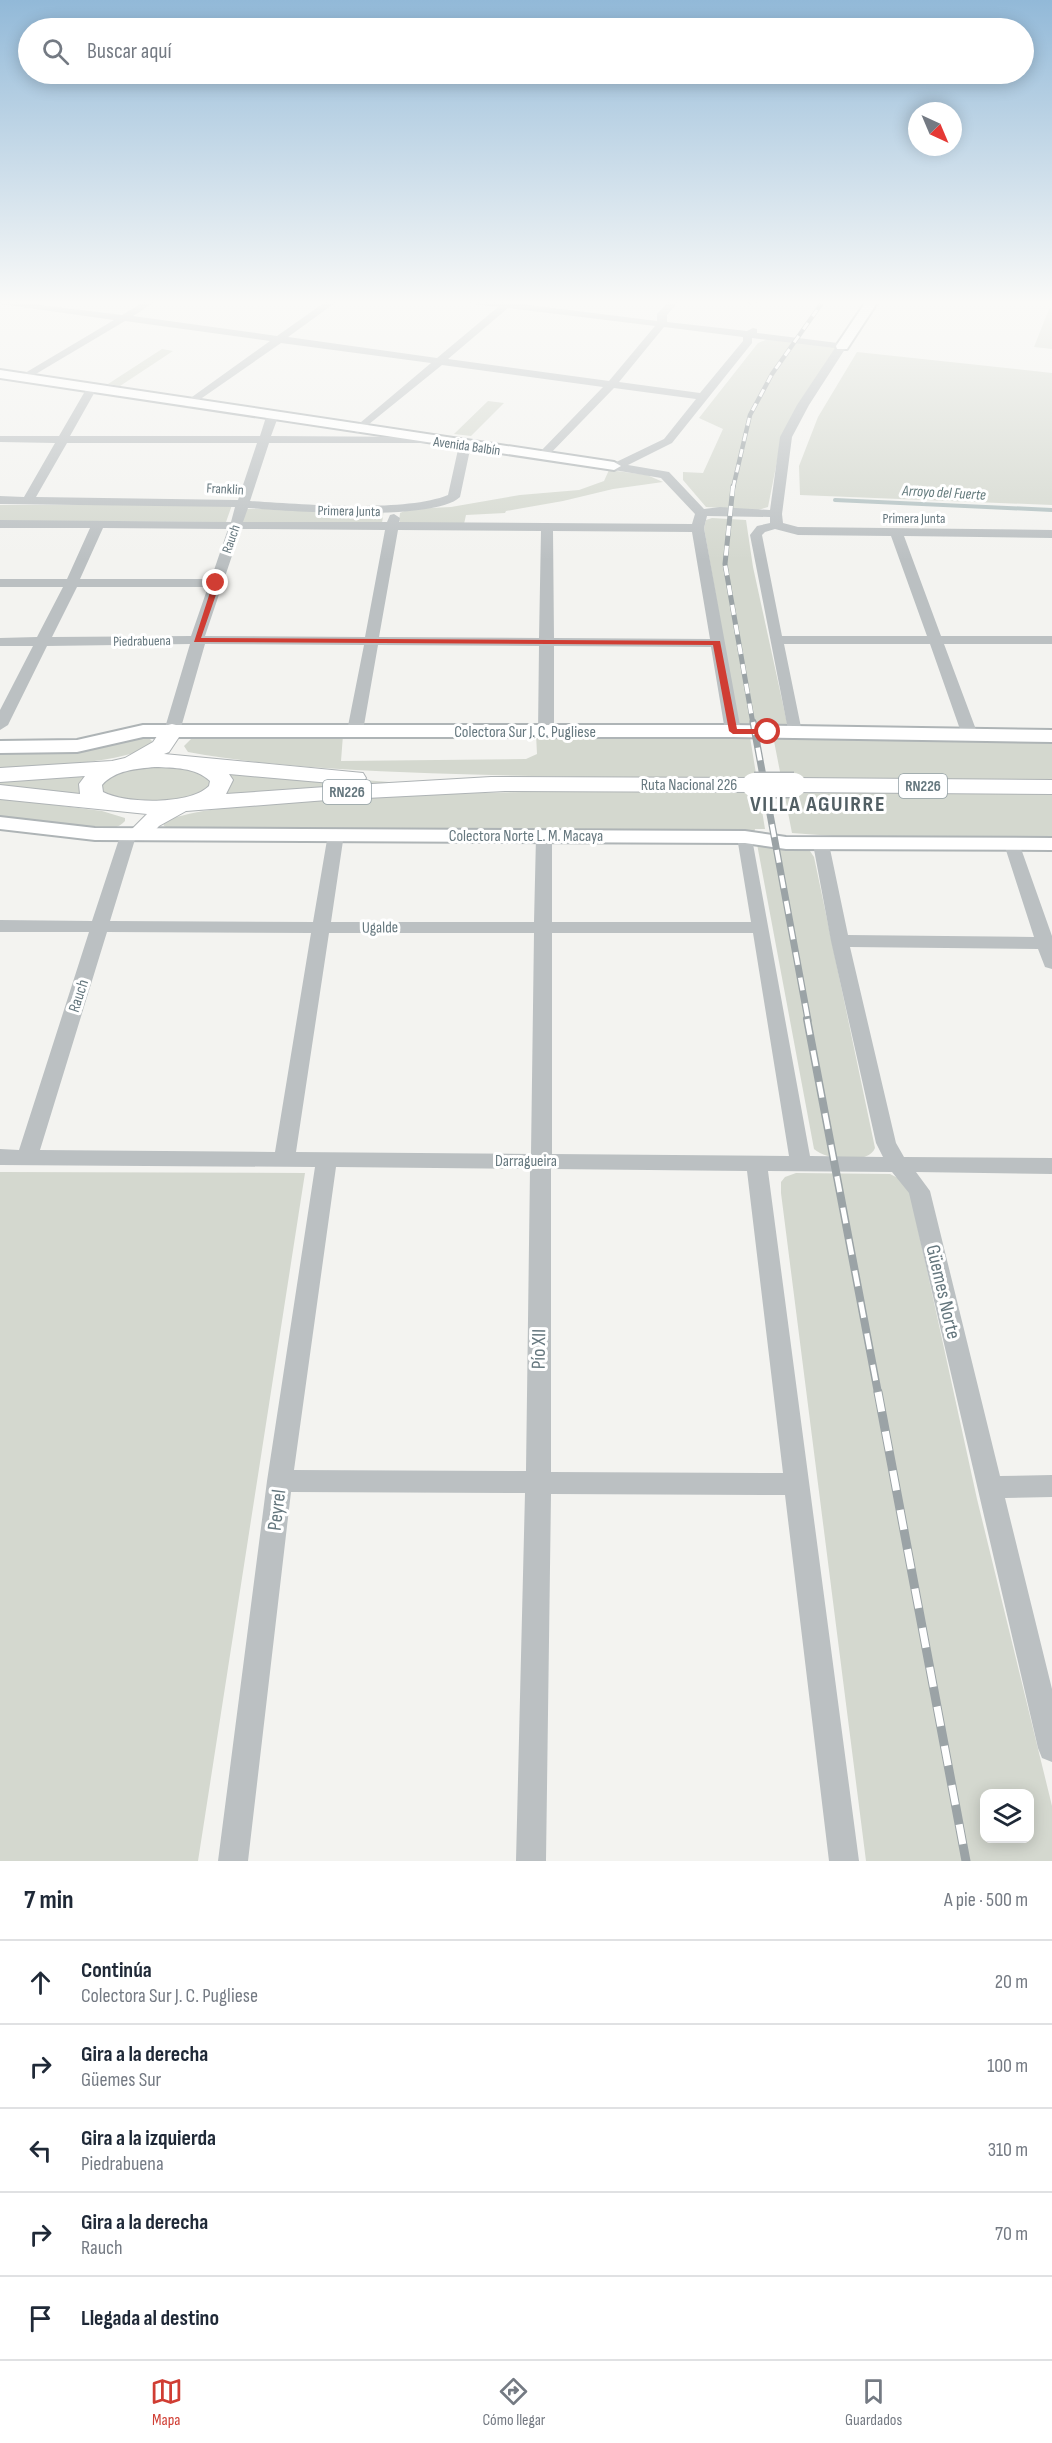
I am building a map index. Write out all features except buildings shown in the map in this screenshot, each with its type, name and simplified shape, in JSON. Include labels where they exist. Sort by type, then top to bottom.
[{"type":"highway","points":[[172,731],[171,738],[174,747],[201,765]]},
{"type":"highway","points":[[135,833],[139,825],[135,818],[125,809],[96,799],[89,788],[94,777],[154,751],[166,741],[172,731]]},
{"type":"highway","name":"Ruta Nacional 226","points":[[0,775],[161,761],[334,776],[506,784],[1052,787]]},
{"type":"highway","name":"Ruta Nacional 226","points":[[186,804],[209,797],[221,787],[220,777],[201,765]]},
{"type":"highway","name":"Ruta Nacional 226","points":[[0,792],[148,807],[316,793],[506,784]]},
{"type":"highway","points":[[135,833],[151,821],[186,804]]},
{"type":"main road","name":"Avenida Balbín","points":[[84,387],[272,417],[614,466]]},
{"type":"main road","name":"Colectora Sur J. C. Pugliese","points":[[0,747],[77,746],[134,732],[172,731],[733,731],[1052,736]]},
{"type":"main road","name":"Colectora Norte L. M. Macaya","points":[[0,823],[25,824],[80,833],[745,837],[786,843],[1052,844]]},
{"type":"street","points":[[189,404],[213,387]]},
{"type":"street","points":[[358,429],[409,387]]},
{"type":"street","points":[[542,456],[609,387]]},
{"type":"street","points":[[632,387],[702,397]]},
{"type":"street","points":[[614,466],[668,441],[710,387]]},
{"type":"street","points":[[794,732],[756,535],[761,529],[777,520],[786,437],[815,387]]},
{"type":"street","points":[[28,500],[92,388]]},
{"type":"street","name":"Rauch","points":[[172,731],[198,648],[197,640],[272,417]]},
{"type":"street","points":[[0,439],[429,440]]},
{"type":"street","name":"Franklin","points":[[0,500],[243,504],[258,507],[397,507],[447,502],[455,495],[465,445]]},
{"type":"street","points":[[614,466],[665,475],[706,513],[698,528],[733,731]]},
{"type":"street","points":[[355,731],[397,507]]},
{"type":"street","name":"Primera Junta","points":[[706,513],[738,516],[750,514],[777,520],[784,529],[798,531],[1052,534]]},
{"type":"street","name":"Primera Junta","points":[[0,524],[698,528]]},
{"type":"street","points":[[0,724],[72,583],[98,525]]},
{"type":"street","points":[[546,732],[547,528]]},
{"type":"street","points":[[896,533],[970,735]]},
{"type":"street","points":[[0,583],[216,583]]},
{"type":"street","name":"Piedrabuena","points":[[0,642],[197,640],[717,643]]},
{"type":"street","points":[[776,640],[1052,640]]},
{"type":"street","name":"Rauch","points":[[27,1157],[101,927],[135,833]]},
{"type":"street","points":[[284,1159],[336,834]]},
{"type":"street","name":"Pío XII","points":[[531,1861],[538,1482],[544,837]]},
{"type":"street","points":[[745,837],[801,1164]]},
{"type":"street","name":"Güemes Norte","points":[[821,843],[840,941],[885,1143],[898,1165],[919,1191],[1052,1748]]},
{"type":"street","points":[[1012,844],[1048,943],[1052,963]]},
{"type":"street","name":"Ugalde","points":[[0,926],[320,929],[544,926],[761,928]]},
{"type":"street","points":[[840,941],[1048,943]]},
{"type":"street","name":"Darragueira","points":[[0,1157],[1052,1166]]},
{"type":"street","name":"Peyrel","points":[[232,1861],[280,1481],[327,1160]]},
{"type":"street","points":[[756,1162],[844,1861]]},
{"type":"street","points":[[280,1481],[797,1484]]},
{"type":"street","points":[[990,1487],[1052,1486]]},
{"type":"shaded area","points":[[724,387],[816,387],[779,451],[768,507],[758,510],[706,507],[683,480],[683,472],[703,473],[723,429],[699,418]]},
{"type":"shaded area","points":[[836,387],[1052,387],[1052,505],[800,495],[799,466],[818,417]]},
{"type":"shaded area","points":[[488,401],[504,403],[471,436],[454,434]]},
{"type":"shaded area","points":[[609,470],[647,475],[663,482],[613,489],[505,513],[466,515],[464,524],[401,523],[399,521],[400,513],[409,509],[451,507],[520,495],[579,490],[604,481]]},
{"type":"shaded area","points":[[0,505],[232,505],[226,522],[0,521]]},
{"type":"shaded area","points":[[245,509],[384,509],[382,523],[241,523]]},
{"type":"shaded area","points":[[712,518],[746,520],[753,567],[787,723],[785,728],[739,728],[704,528],[706,520]]},
{"type":"shaded area","points":[[536,734],[750,737],[765,829],[755,829],[754,834],[172,829],[164,826],[163,823],[172,818],[221,808],[343,798],[519,792],[754,789],[753,780],[456,774],[322,768],[255,762],[188,752],[184,746],[194,736],[343,735],[341,761],[526,759],[537,754]]},
{"type":"shaded area","points":[[128,736],[147,736],[152,741],[151,746],[119,757],[99,760],[0,768],[0,750]]},
{"type":"shaded area","points":[[773,736],[1052,738],[1052,780],[858,779],[1052,792],[1052,837],[860,838],[792,833]]},
{"type":"shaded area","points":[[160,766],[189,767],[215,781],[194,799],[145,802],[104,796],[98,782],[113,771]]},
{"type":"shaded area","points":[[225,769],[427,785],[223,794]]},
{"type":"shaded area","points":[[95,770],[85,799],[0,789],[0,778]]},
{"type":"shaded area","points":[[0,798],[102,811],[125,818],[125,821],[107,830],[94,830],[33,820],[0,819]]},
{"type":"shaded area","points":[[757,844],[808,848],[814,857],[875,1148],[864,1157],[837,1158],[814,1149]]},
{"type":"shaded area","points":[[0,1172],[305,1173],[198,1861],[0,1861]]},
{"type":"shaded area","points":[[796,1173],[890,1174],[902,1180],[909,1188],[977,1499],[1052,1806],[1052,1861],[866,1861],[781,1182],[785,1177]]},
{"type":"waterway","name":"Arroyo del Fuerte","points":[[835,500],[1052,510]]},
{"type":"railway","points":[[733,488],[750,415],[765,387]]},
{"type":"railway","points":[[733,486],[725,564],[753,724]]},
{"type":"railway","points":[[753,722],[808,1020]]},
{"type":"railway","points":[[807,1019],[878,1393]]},
{"type":"railway","points":[[878,1392],[966,1861]]},
{"type":"district","name":"VILLA AGUIRRE","points":[[818,804]]},
{"type":"route","points":[[216,583],[197,640],[717,643],[733,731],[768,732]]}]
